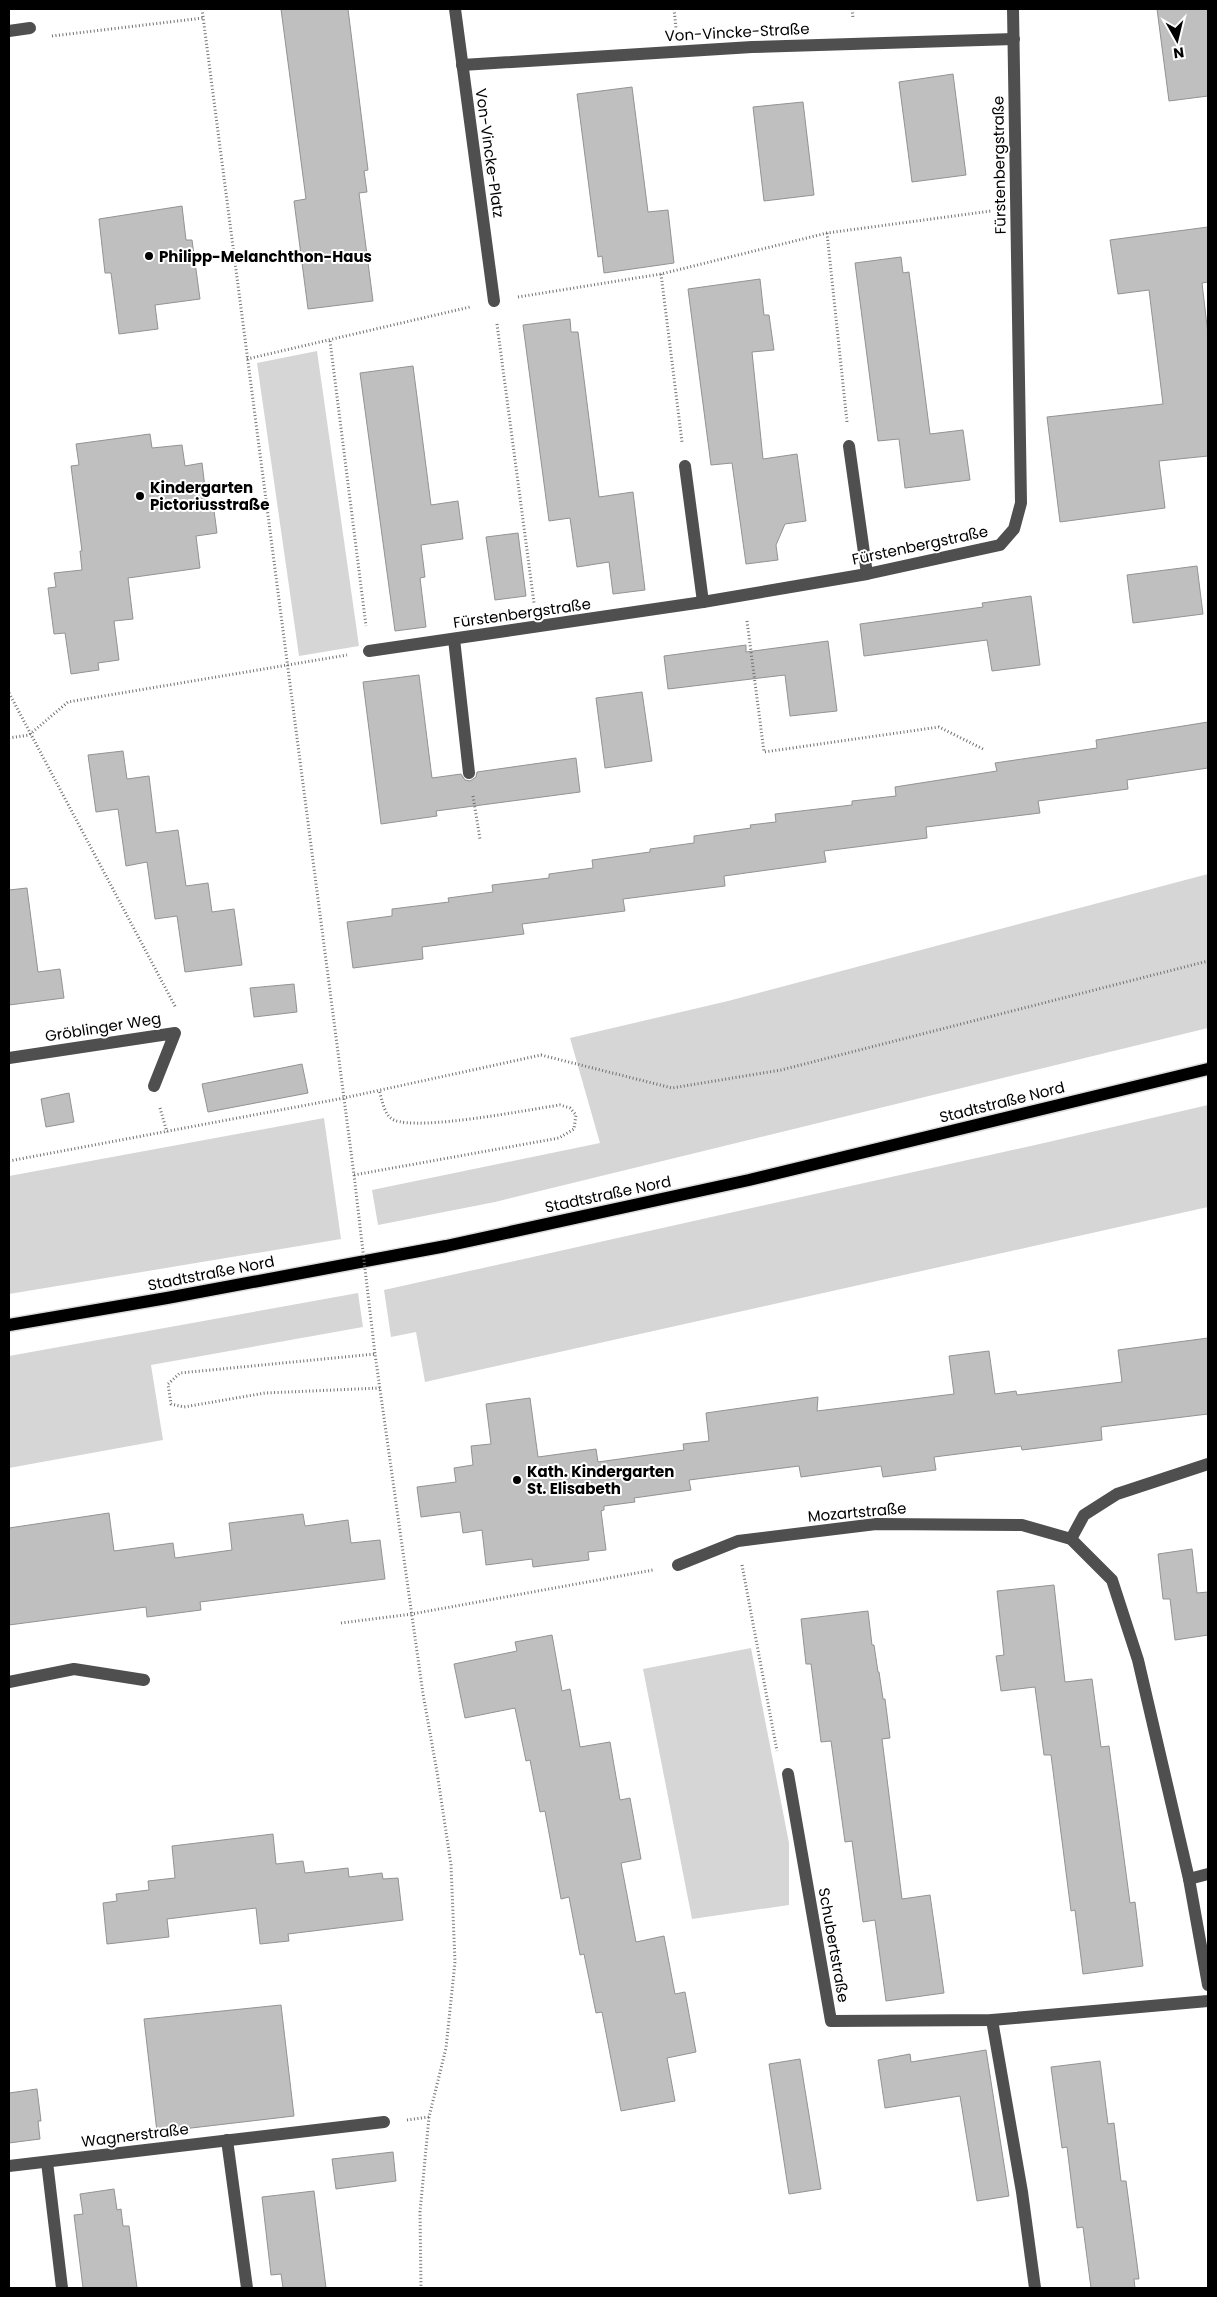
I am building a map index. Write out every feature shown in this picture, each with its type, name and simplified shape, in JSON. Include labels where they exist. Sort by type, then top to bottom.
[{"type":"main road","name":"Stadtstraße Nord","points":[[9,1326],[456,1244],[749,1180],[1208,1069]]},
{"type":"street","name":"Von-Vincke-Platz","points":[[455,9],[494,301]]},
{"type":"street","name":"Fürstenbergstraße","points":[[369,651],[537,628],[703,602],[867,574],[1000,545],[1014,529],[1021,503],[1013,9]]},
{"type":"street","points":[[9,31],[30,28]]},
{"type":"street","name":"Von-Vincke-Straße","points":[[462,65],[752,46],[1014,39]]},
{"type":"street","points":[[849,446],[867,574]]},
{"type":"street","points":[[686,466],[703,602]]},
{"type":"street","points":[[454,639],[469,774]]},
{"type":"street","name":"Gröblinger Weg","points":[[9,1058],[175,1033]]},
{"type":"street","name":"Gröblinger Weg","points":[[154,1086],[175,1033]]},
{"type":"street","points":[[1071,1539],[1084,1515],[1117,1494],[1208,1464]]},
{"type":"street","name":"Mozartstraße","points":[[678,1565],[738,1541],[876,1524],[1022,1525],[1071,1539],[1112,1580],[1138,1660],[1190,1879],[1208,1985]]},
{"type":"street","points":[[9,1682],[74,1669],[144,1680]]},
{"type":"street","name":"Schubertstraße","points":[[788,1774],[831,2021],[992,2020],[1208,2001]]},
{"type":"street","points":[[1190,1879],[1208,1874]]},
{"type":"street","points":[[992,2020],[1022,2192],[1034,2288]]},
{"type":"street","name":"Wagnerstraße","points":[[9,2166],[384,2122]]},
{"type":"street","points":[[227,2140],[247,2288]]},
{"type":"street","points":[[47,2162],[62,2288]]},
{"type":"path","points":[[202,9],[354,1174],[375,1354],[423,1694],[438,1772],[451,1865],[455,1962],[446,2048],[429,2117],[420,2212],[422,2288]]},
{"type":"path","points":[[30,28],[54,36],[203,18]]},
{"type":"path","points":[[247,359],[494,301],[661,274],[739,253],[826,234],[1016,208]]},
{"type":"path","points":[[826,234],[849,446]]},
{"type":"path","points":[[661,274],[686,466]]},
{"type":"path","points":[[494,301],[537,628]]},
{"type":"path","points":[[9,738],[30,735],[68,702],[369,651],[330,341]]},
{"type":"path","points":[[744,595],[764,752],[939,727],[985,750]]},
{"type":"path","points":[[9,693],[178,1010],[175,1033]]},
{"type":"path","points":[[469,774],[480,839]]},
{"type":"path","points":[[9,1162],[344,1098],[541,1055],[672,1088],[781,1070],[1208,961]]},
{"type":"path","points":[[354,1174],[559,1138],[574,1129],[576,1115],[570,1108],[560,1105],[419,1124],[392,1120],[387,1113],[379,1090]]},
{"type":"path","points":[[375,1354],[180,1373],[168,1384],[170,1404],[184,1407],[265,1393],[380,1388]]},
{"type":"path","points":[[738,1541],[778,1756],[788,1774]]},
{"type":"path","points":[[341,1623],[412,1614],[678,1565]]},
{"type":"shaded area","points":[[317,351],[359,646],[299,656],[257,363]]},
{"type":"shaded area","points":[[1208,874],[1208,1028],[495,1202],[378,1225],[372,1190],[600,1143],[570,1038],[728,1001]]},
{"type":"shaded area","points":[[1208,1105],[1208,1207],[425,1382],[416,1332],[391,1337],[384,1290]]},
{"type":"shaded area","points":[[324,1118],[341,1239],[9,1294],[9,1176]]},
{"type":"shaded area","points":[[358,1293],[363,1327],[151,1365],[163,1440],[9,1468],[9,1356]]},
{"type":"shaded area","points":[[751,1648],[789,1843],[789,1905],[692,1919],[643,1669]]},
{"type":"building","points":[[281,9],[348,9],[368,170],[364,171],[367,192],[359,193],[373,301],[308,309],[294,201],[306,199]]},
{"type":"building","points":[[1157,9],[1208,9],[1208,96],[1169,101]]},
{"type":"building","points":[[953,74],[966,175],[912,182],[899,82]]},
{"type":"building","points":[[632,87],[648,212],[668,210],[674,263],[604,273],[602,256],[598,257],[577,94]]},
{"type":"building","points":[[803,102],[814,195],[764,201],[753,107]]},
{"type":"building","name":"Philipp-Melanchthon-Haus","points":[[182,206],[186,240],[192,240],[200,299],[155,305],[158,329],[119,334],[111,273],[105,273],[99,219]]},
{"type":"building","points":[[1208,227],[1208,282],[1202,283],[1208,334],[1208,456],[1159,461],[1165,508],[1060,522],[1047,417],[1163,404],[1149,290],[1118,294],[1110,240]]},
{"type":"building","points":[[901,257],[903,273],[909,272],[930,434],[963,430],[970,480],[905,488],[899,439],[878,441],[855,263]]},
{"type":"building","points":[[760,279],[764,315],[769,315],[774,350],[752,352],[763,459],[797,454],[806,521],[785,524],[776,545],[778,560],[746,564],[732,463],[711,465],[688,289]]},
{"type":"building","points":[[570,319],[571,332],[578,332],[599,497],[633,492],[645,590],[613,594],[609,562],[577,567],[570,518],[549,521],[523,325]]},
{"type":"building","points":[[413,366],[431,505],[458,501],[463,539],[421,545],[425,577],[420,578],[426,627],[395,631],[360,373]]},
{"type":"building","points":[[150,434],[152,448],[182,445],[185,466],[202,463],[207,504],[213,503],[217,533],[196,536],[200,568],[128,578],[133,619],[114,621],[119,660],[98,663],[99,670],[71,674],[65,633],[54,634],[48,588],[56,587],[54,573],[82,570],[80,551],[82,551],[71,466],[79,465],[76,444]]},
{"type":"building","points":[[518,533],[526,596],[495,600],[486,537]]},
{"type":"building","points":[[1197,566],[1203,614],[1133,623],[1127,575]]},
{"type":"building","points":[[1031,596],[1040,665],[992,671],[987,640],[864,656],[860,624],[983,607],[982,603]]},
{"type":"building","points":[[828,641],[837,711],[790,716],[785,675],[668,689],[664,656],[746,645],[746,652]]},
{"type":"building","points":[[419,675],[432,778],[461,774],[465,780],[470,781],[476,777],[477,772],[576,758],[580,792],[436,811],[437,816],[381,824],[363,682]]},
{"type":"building","points":[[642,692],[652,761],[605,768],[596,698]]},
{"type":"building","points":[[1208,722],[1208,768],[1127,780],[1128,789],[1038,801],[1040,813],[926,827],[927,838],[824,851],[826,862],[724,876],[725,886],[623,899],[625,911],[522,924],[524,934],[422,947],[423,959],[353,968],[347,922],[392,916],[392,909],[449,902],[448,898],[493,892],[492,885],[549,878],[549,874],[593,868],[592,860],[650,852],[650,849],[694,843],[694,836],[751,828],[750,825],[776,822],[775,814],[852,805],[852,801],[896,796],[895,787],[997,771],[995,763],[1097,748],[1096,740]]},
{"type":"building","points":[[123,751],[127,779],[149,776],[156,833],[178,830],[186,886],[208,883],[212,912],[234,909],[242,965],[185,972],[177,916],[155,919],[147,862],[126,866],[118,809],[96,812],[88,755]]},
{"type":"building","points":[[27,888],[38,972],[60,969],[64,998],[9,1005],[9,890]]},
{"type":"building","points":[[294,984],[297,1012],[254,1017],[250,988]]},
{"type":"building","points":[[302,1064],[308,1093],[208,1112],[202,1084]]},
{"type":"building","points":[[69,1093],[74,1122],[46,1127],[41,1099]]},
{"type":"building","points":[[1208,1338],[1208,1414],[1101,1427],[1102,1440],[1022,1450],[1021,1446],[934,1457],[936,1470],[883,1477],[881,1466],[801,1477],[799,1466],[689,1480],[691,1490],[634,1498],[635,1502],[604,1506],[604,1510],[601,1511],[606,1550],[588,1552],[589,1560],[533,1567],[532,1559],[486,1565],[482,1530],[463,1533],[460,1512],[421,1517],[417,1487],[456,1482],[454,1468],[473,1465],[471,1446],[491,1444],[486,1404],[530,1398],[538,1457],[596,1449],[598,1462],[684,1450],[683,1444],[709,1441],[706,1413],[818,1397],[817,1411],[954,1394],[949,1356],[989,1351],[995,1394],[1016,1391],[1017,1395],[1122,1382],[1118,1350]]},
{"type":"building","points":[[109,1513],[114,1551],[173,1543],[175,1558],[232,1550],[229,1523],[303,1514],[305,1526],[348,1520],[351,1543],[380,1540],[385,1579],[200,1602],[201,1610],[147,1617],[146,1607],[9,1625],[9,1528]]},
{"type":"building","points":[[1192,1549],[1197,1593],[1208,1592],[1208,1635],[1175,1640],[1170,1599],[1163,1599],[1158,1554]]},
{"type":"building","points":[[1054,1585],[1065,1682],[1092,1679],[1101,1747],[1109,1746],[1130,1903],[1135,1902],[1143,1966],[1083,1974],[1075,1910],[1071,1911],[1051,1755],[1044,1755],[1035,1687],[1001,1691],[996,1656],[1004,1655],[997,1591]]},
{"type":"building","points":[[868,1611],[872,1645],[874,1645],[883,1699],[885,1699],[890,1738],[882,1739],[902,1899],[930,1895],[944,1993],[886,2001],[875,1920],[863,1922],[852,1841],[845,1842],[831,1741],[821,1742],[811,1664],[806,1664],[801,1619]]},
{"type":"building","points":[[552,1635],[562,1691],[570,1689],[580,1747],[610,1742],[620,1800],[630,1798],[641,1859],[621,1863],[636,1942],[664,1936],[675,1994],[685,1992],[696,2052],[667,2058],[675,2101],[621,2111],[602,2012],[596,2013],[584,1954],[580,1955],[569,1897],[561,1899],[545,1811],[540,1812],[530,1760],[526,1761],[515,1708],[465,1718],[454,1664],[517,1651],[515,1642]]},
{"type":"building","points":[[273,1834],[276,1864],[303,1861],[305,1873],[348,1868],[349,1877],[382,1873],[383,1879],[398,1878],[403,1920],[288,1934],[289,1941],[260,1944],[256,1908],[167,1919],[169,1937],[107,1944],[103,1903],[117,1901],[116,1894],[149,1890],[148,1881],[175,1878],[172,1846]]},
{"type":"building","points":[[281,2005],[294,2116],[157,2132],[144,2019]]},
{"type":"building","points":[[986,2050],[1009,2196],[977,2201],[960,2096],[885,2108],[878,2060],[910,2054],[911,2062]]},
{"type":"building","points":[[800,2059],[821,2189],[789,2194],[769,2064]]},
{"type":"building","points":[[1100,2061],[1108,2124],[1114,2123],[1121,2181],[1126,2181],[1139,2279],[1134,2279],[1135,2288],[1091,2288],[1083,2227],[1077,2228],[1067,2147],[1062,2148],[1051,2067]]},
{"type":"building","points":[[37,2089],[41,2121],[38,2121],[40,2139],[9,2143],[9,2093]]},
{"type":"building","points":[[393,2152],[396,2181],[336,2189],[332,2159]]},
{"type":"building","points":[[114,2189],[117,2210],[121,2209],[123,2226],[129,2226],[137,2288],[83,2288],[74,2215],[83,2214],[80,2194]]},
{"type":"building","points":[[314,2191],[326,2288],[283,2288],[281,2274],[271,2275],[262,2197]]},
{"type":"place","name":"Philipp-Melanchthon-Haus","points":[[149,256]]},
{"type":"place","name":"Kindergarten Pictoriusstraße","points":[[140,496]]},
{"type":"place","name":"Kath. Kindergarten St. Elisabeth","points":[[517,1480]]}]
